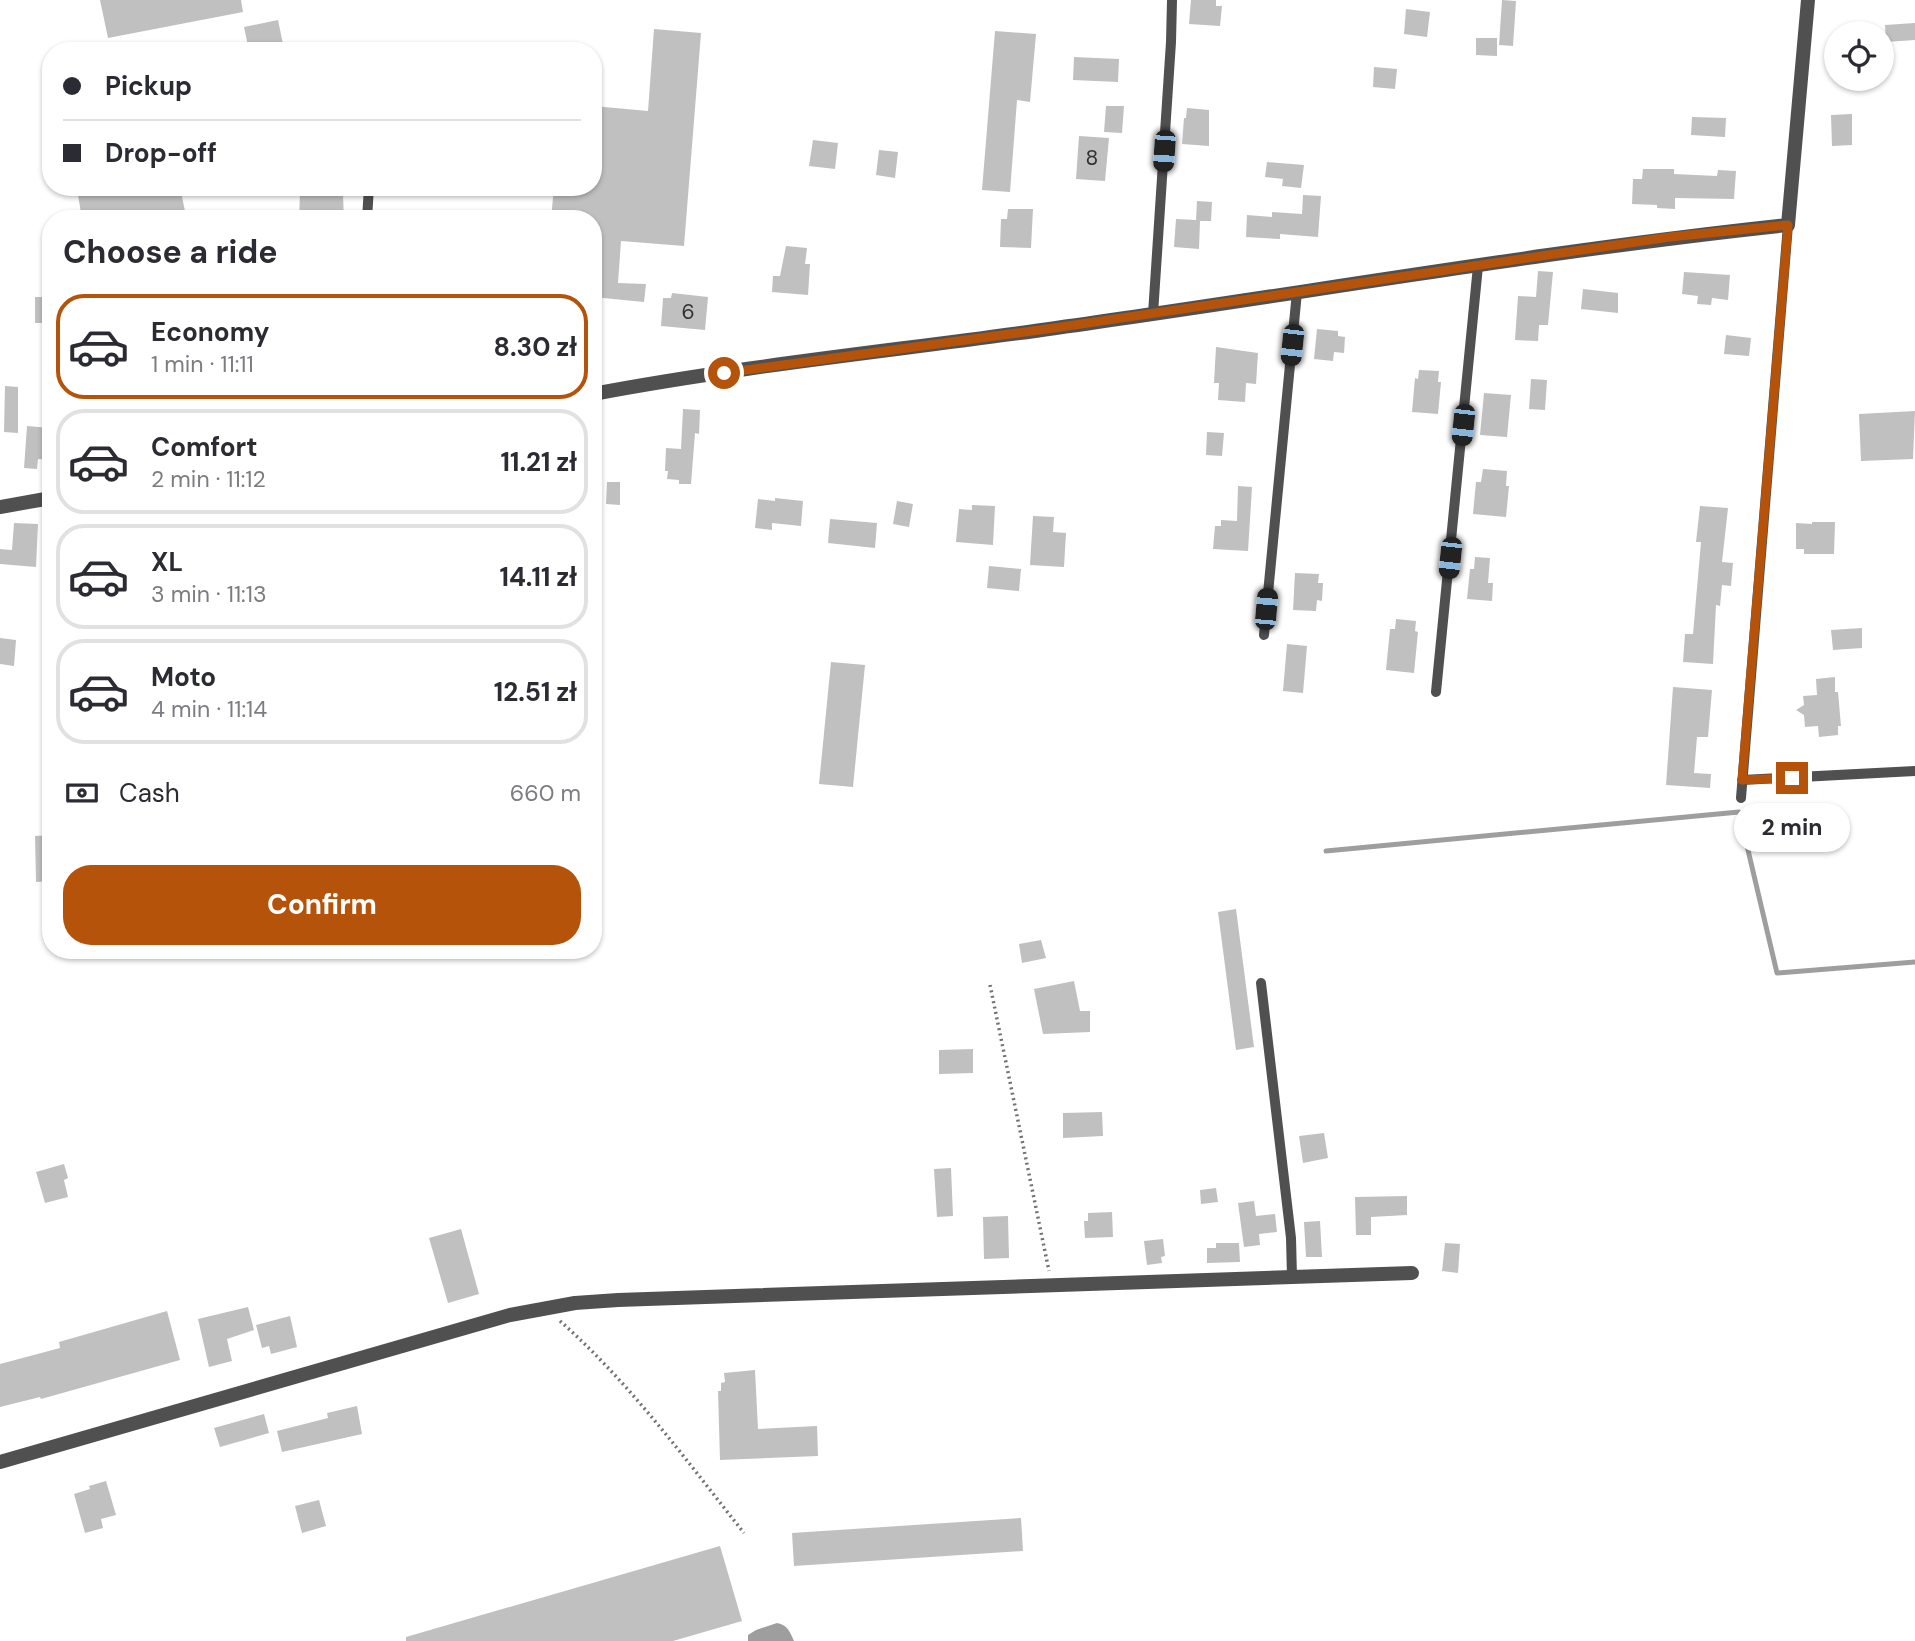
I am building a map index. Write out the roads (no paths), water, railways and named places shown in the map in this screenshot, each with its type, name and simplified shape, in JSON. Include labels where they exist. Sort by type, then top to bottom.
[{"type":"street","points":[[602,393],[769,366],[1153,314],[1670,237],[1788,225],[1808,0]]},
{"type":"street","points":[[0,507],[42,500]]},
{"type":"street","points":[[0,1462],[540,1308],[618,1300],[1412,1273]]},
{"type":"lane","points":[[1153,314],[1172,0]]},
{"type":"lane","points":[[1741,798],[1788,225]]},
{"type":"lane","points":[[1436,692],[1478,266]]},
{"type":"lane","points":[[1264,635],[1297,292]]},
{"type":"lane","points":[[1742,780],[1915,771]]},
{"type":"lane","points":[[1261,983],[1291,1238],[1292,1278]]},
{"type":"waterway","points":[[1326,851],[1739,812],[1777,973],[1915,962]]}]
